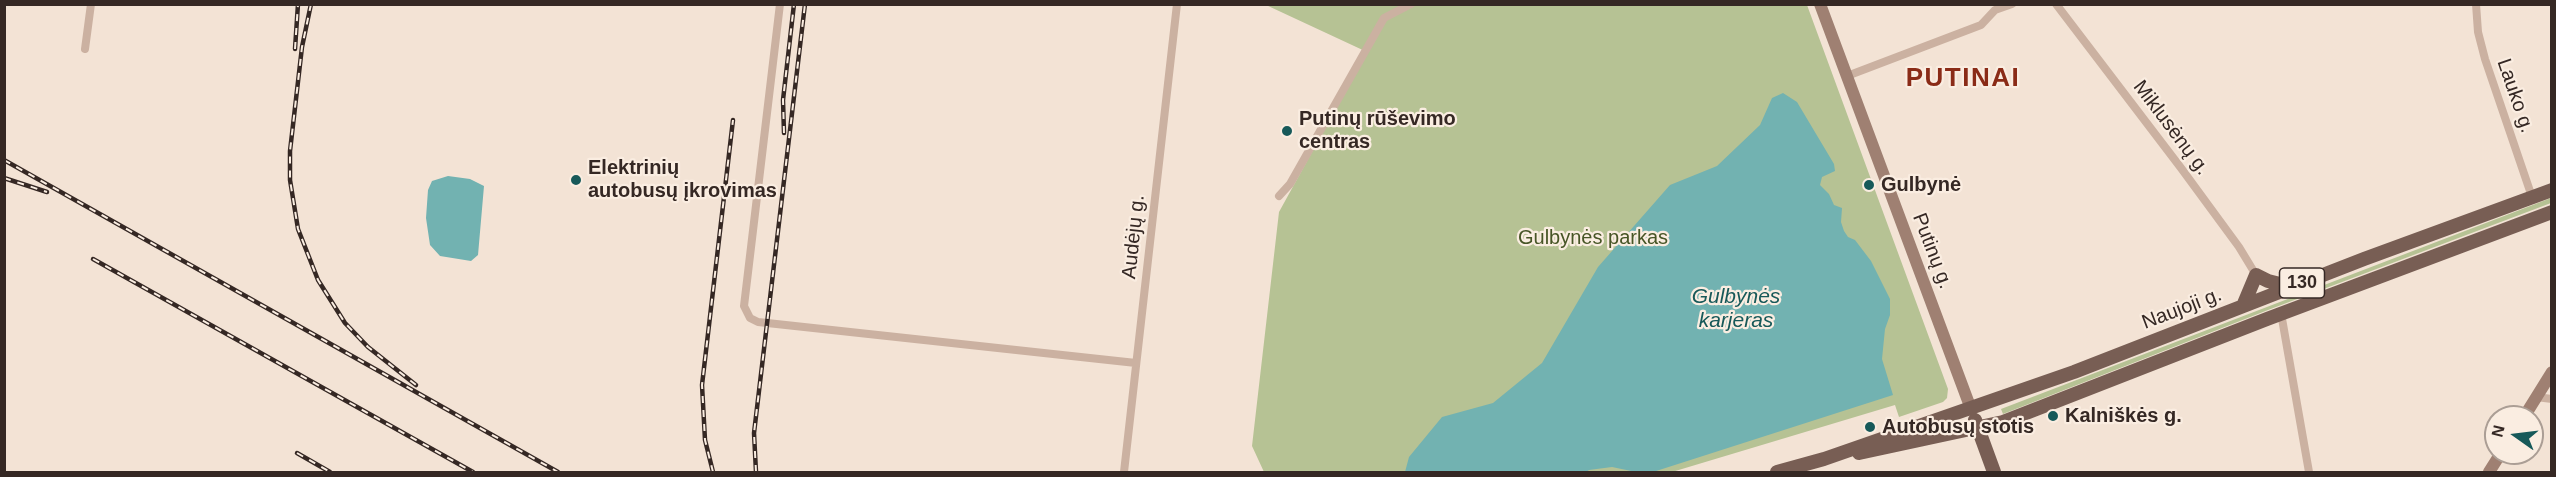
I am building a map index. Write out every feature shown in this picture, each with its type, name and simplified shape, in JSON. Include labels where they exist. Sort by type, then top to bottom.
[{"type":"main road","name":"Putinų g.","points":[[1820,4],[1971,409]]},
{"type":"main road","name":"Naujoji g.","points":[[1777,472],[1824,459],[1971,409],[2552,190]]},
{"type":"main road","name":"Naujoji g.","points":[[1824,459],[1894,448],[2003,422],[2552,212]]},
{"type":"main road","points":[[2244,306],[2256,275],[2268,281],[2292,287]]},
{"type":"main road","points":[[2531,405],[2552,372]]},
{"type":"main road","points":[[1971,409],[1994,472]]},
{"type":"street","points":[[85,49],[91,4]]},
{"type":"street","points":[[780,4],[744,306],[750,318],[758,322],[1136,363]]},
{"type":"street","name":"Audėjų g.","points":[[1124,472],[1177,4]]},
{"type":"street","points":[[1279,196],[1290,184],[1384,18],[1411,4]]},
{"type":"street","points":[[1847,76],[1981,25],[1995,10],[2012,4]]},
{"type":"street","name":"Miklusėnų g.","points":[[2056,4],[2181,168],[2239,247],[2256,275]]},
{"type":"street","name":"Lauko g.","points":[[2476,4],[2478,32],[2485,59],[2532,197]]},
{"type":"street","points":[[2281,314],[2309,472]]},
{"type":"street","points":[[2536,397],[2552,399]]},
{"type":"green space","name":"Gulbynės parkas","points":[[1266,5],[1807,5],[1948,389],[1947,398],[1943,402],[1899,417],[1895,405],[1672,472],[1264,472],[1252,446],[1279,212],[1367,52]]},
{"type":"green space","points":[[2551,198],[2551,203],[2268,310],[2003,414],[2001,409]]},
{"type":"water","name":"Gulbynės karjeras","points":[[1783,93],[1797,102],[1834,164],[1835,171],[1822,177],[1820,185],[1829,194],[1834,205],[1842,208],[1841,222],[1844,231],[1848,237],[1855,240],[1871,261],[1890,299],[1890,315],[1885,329],[1882,359],[1893,395],[1653,472],[1636,472],[1612,467],[1586,472],[1405,472],[1409,457],[1442,417],[1493,403],[1542,363],[1598,267],[1670,185],[1717,166],[1760,125],[1772,98]]},
{"type":"water","points":[[448,176],[470,179],[484,186],[478,255],[471,261],[440,256],[430,245],[426,218],[428,190],[432,181]]},
{"type":"railway","points":[[295,49],[298,4]]},
{"type":"railway","points":[[311,4],[302,47],[290,151],[290,180],[298,229],[318,280],[345,323],[368,347],[416,385]]},
{"type":"railway","points":[[784,133],[783,100],[794,4]]},
{"type":"railway","points":[[756,472],[754,433],[805,4]]},
{"type":"railway","points":[[713,472],[705,440],[702,385],[733,120]]},
{"type":"railway","points":[[4,160],[558,472]]},
{"type":"railway","points":[[4,178],[47,192]]},
{"type":"railway","points":[[93,259],[473,472]]},
{"type":"railway","points":[[297,453],[330,472]]},
{"type":"place","name":"Putinų rūševimo centras","points":[[1287,131]]},
{"type":"place","name":"Elektrinių autobusų įkrovimas","points":[[576,180]]},
{"type":"place","name":"Gulbynė","points":[[1869,185]]},
{"type":"place","name":"Kalniškės g.","points":[[2053,416]]},
{"type":"place","name":"Autobusų stotis","points":[[1870,427]]},
{"type":"district","name":"PUTINAI","points":[[1963,79]]}]
